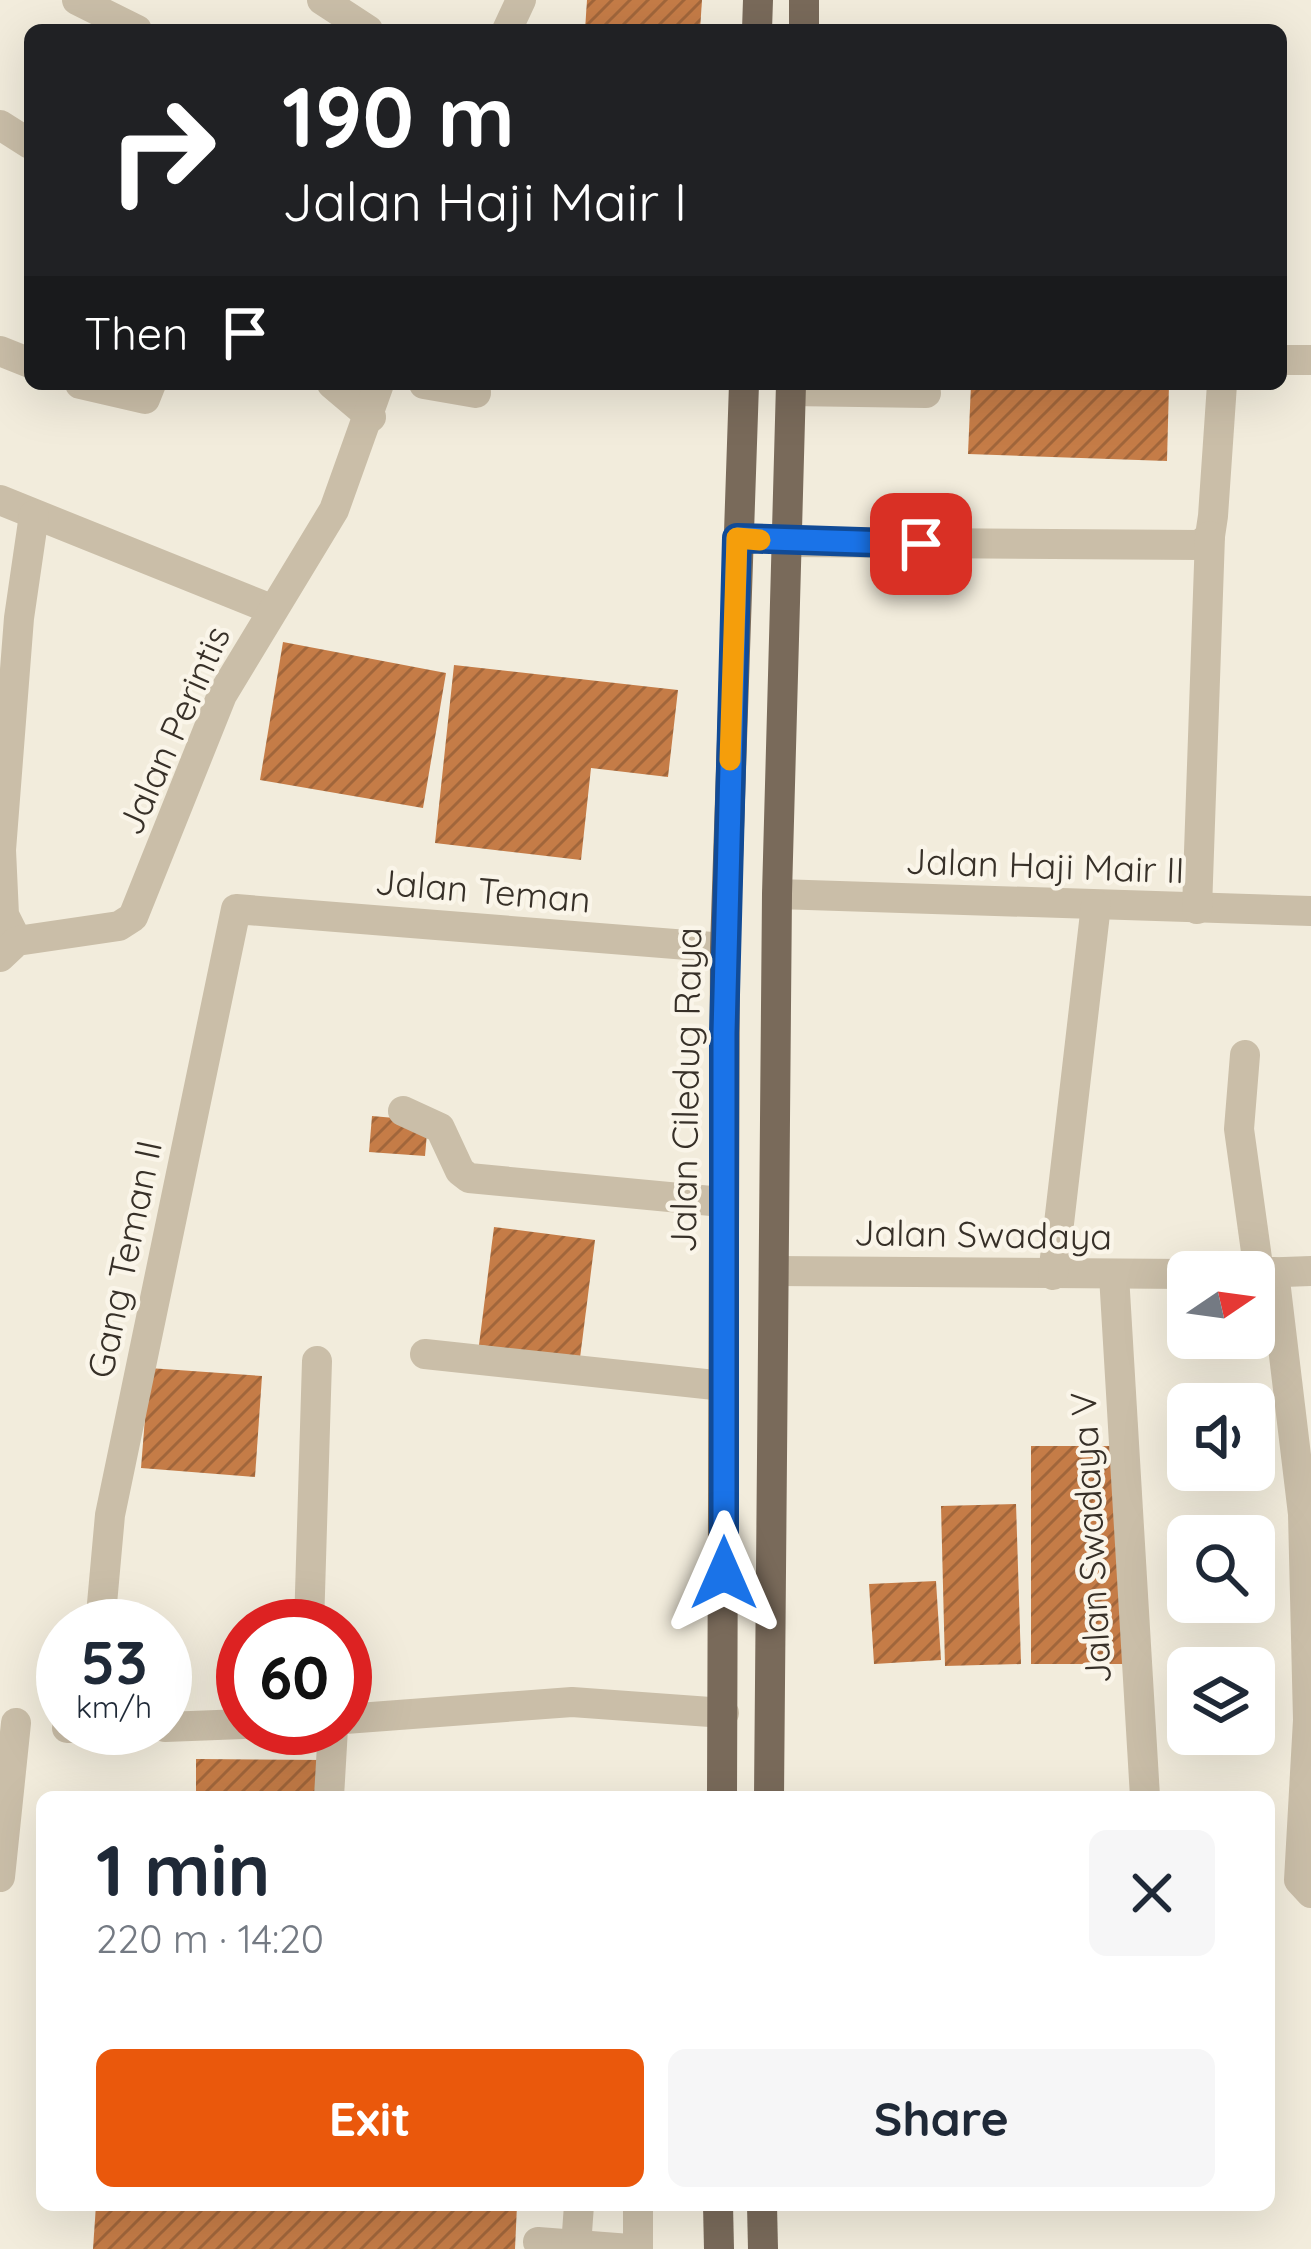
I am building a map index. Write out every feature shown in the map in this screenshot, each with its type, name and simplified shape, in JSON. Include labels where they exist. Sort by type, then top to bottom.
[{"type":"main road","name":"Jalan Ciledug Raya","points":[[722,1791],[725,948],[744,390]]},
{"type":"main road","points":[[769,1791],[777,894],[791,390]]},
{"type":"main road","points":[[737,538],[787,542]]},
{"type":"main road","points":[[718,2211],[719,2249]]},
{"type":"main road","points":[[762,2211],[763,2249]]},
{"type":"street","points":[[77,0],[125,24]]},
{"type":"street","points":[[322,0],[359,24]]},
{"type":"street","points":[[106,390],[145,399],[149,390]]},
{"type":"street","points":[[339,390],[371,417]]},
{"type":"street","name":"Jalan Perintis","points":[[8,949],[119,926],[133,917],[222,695],[334,510],[378,390]]},
{"type":"street","points":[[459,390],[476,393]]},
{"type":"street","points":[[858,390],[926,393]]},
{"type":"street","points":[[1197,909],[1210,536],[1222,390]]},
{"type":"street","points":[[0,500],[271,609]]},
{"type":"street","points":[[8,949],[1,879],[10,617],[34,515]]},
{"type":"street","points":[[787,542],[1189,547],[1210,536]]},
{"type":"street","name":"Jalan Haji Mair II","points":[[777,894],[1311,911]]},
{"type":"street","points":[[1053,1275],[1096,905]]},
{"type":"street","name":"Jalan Teman","points":[[236,909],[725,948]]},
{"type":"street","name":"Gang Teman II","points":[[102,1599],[110,1515],[236,909]]},
{"type":"street","points":[[1245,1055],[1238,1129],[1258,1251]]},
{"type":"street","points":[[403,1111],[440,1128],[460,1171],[469,1178],[722,1202]]},
{"type":"street","name":"Jalan Swadaya","points":[[776,1271],[1167,1274]]},
{"type":"street","points":[[1275,1272],[1311,1271]]},
{"type":"street","name":"Jalan Swadaya V","points":[[1114,1275],[1144,1791]]},
{"type":"street","points":[[1275,1349],[1303,1514],[1309,1720],[1299,1880],[1311,1893]]},
{"type":"street","points":[[425,1354],[724,1386]]},
{"type":"street","points":[[310,1599],[317,1361]]},
{"type":"street","points":[[372,1717],[572,1702],[724,1713]]},
{"type":"street","points":[[0,1876],[8,1722]]},
{"type":"street","points":[[329,1791],[331,1755]]},
{"type":"street","points":[[577,2246],[578,2211]]},
{"type":"street","points":[[538,2242],[634,2249],[637,2211]]},
{"type":"building","points":[[587,0],[702,0],[700,24],[585,24]]},
{"type":"building","points":[[971,390],[1169,390],[1167,461],[968,454]]},
{"type":"building","points":[[283,642],[446,673],[423,808],[260,780]]},
{"type":"building","points":[[454,665],[678,690],[668,777],[591,768],[581,860],[435,843]]},
{"type":"building","points":[[372,1116],[428,1121],[425,1156],[369,1152]]},
{"type":"building","points":[[494,1227],[595,1240],[580,1358],[479,1345]]},
{"type":"building","points":[[149,1368],[262,1376],[255,1477],[141,1468]]},
{"type":"building","points":[[1031,1446],[1123,1446],[1124,1664],[1031,1664]]},
{"type":"building","points":[[1016,1504],[1021,1664],[945,1666],[941,1506]]},
{"type":"building","points":[[936,1581],[941,1660],[874,1664],[869,1584]]},
{"type":"building","points":[[196,1759],[325,1760],[325,1791],[196,1791]]},
{"type":"building","points":[[96,2211],[517,2211],[515,2249],[93,2249]]},
{"type":"slow traffic","points":[[730,760],[737,538],[760,540]]},
{"type":"route","points":[[724,1573],[724,1033],[737,538],[921,544]]}]
